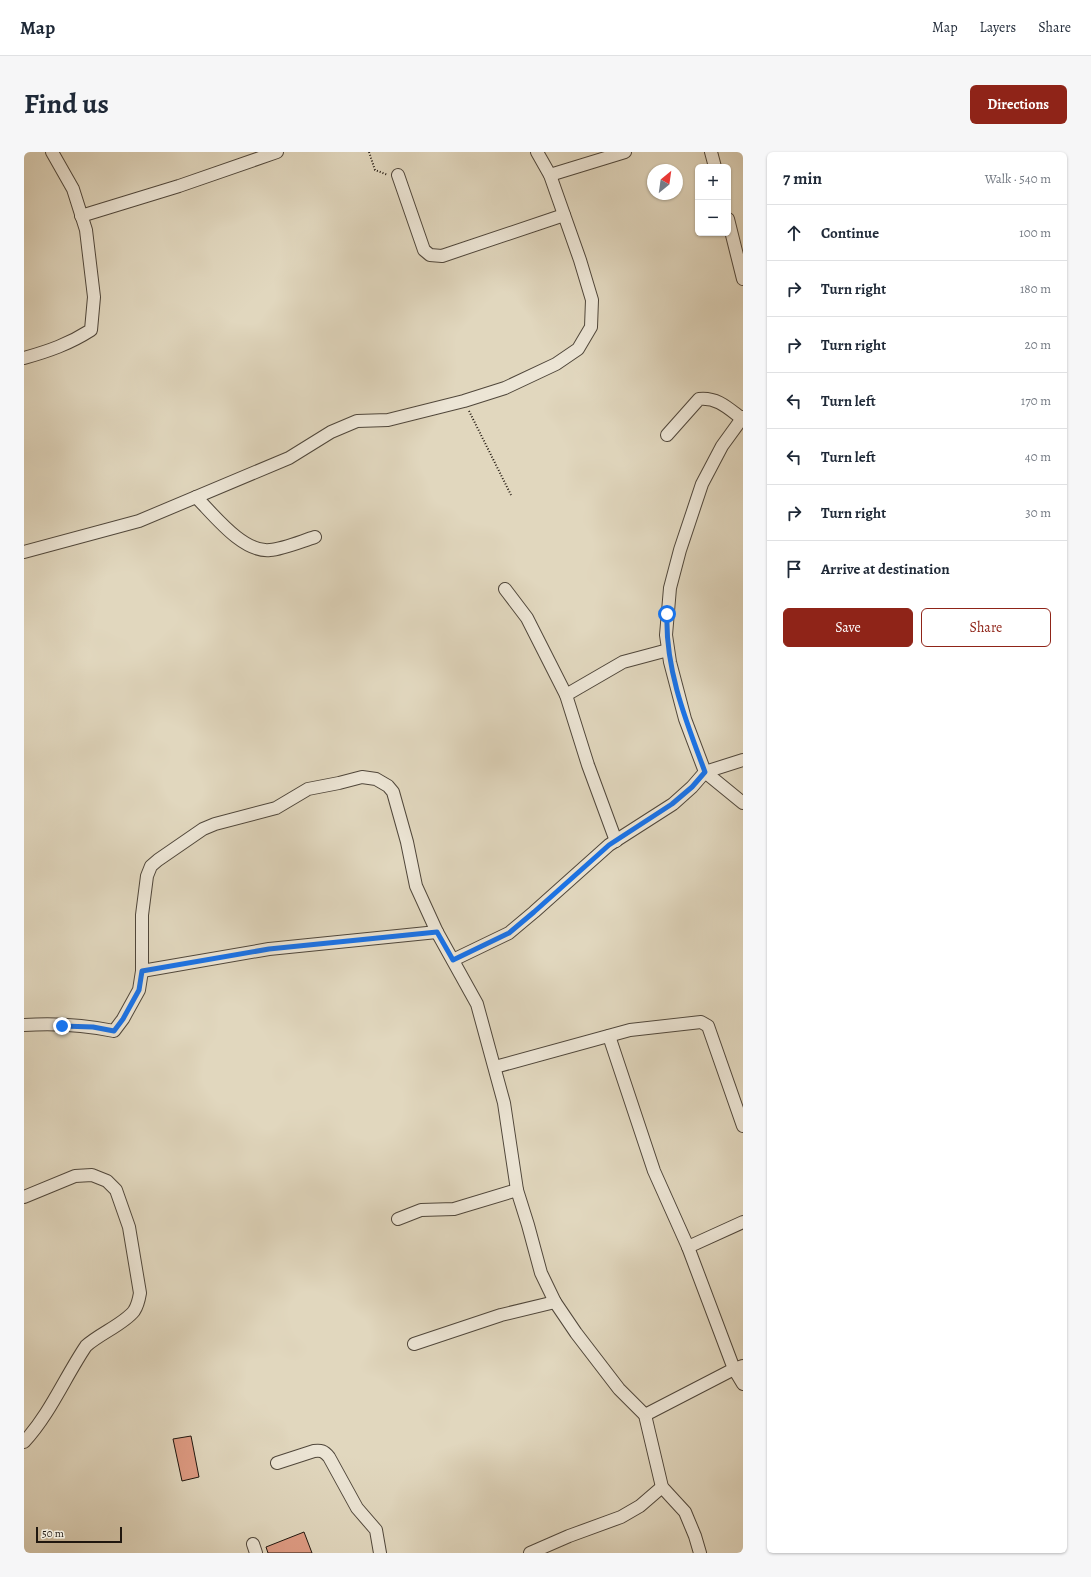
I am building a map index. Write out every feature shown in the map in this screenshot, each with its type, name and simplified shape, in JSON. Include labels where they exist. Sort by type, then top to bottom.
[{"type":"street","points":[[24,358],[53,350],[77,339],[91,330],[94,297],[86,230],[73,189],[52,152]]},
{"type":"street","points":[[81,216],[179,186],[277,152]]},
{"type":"street","points":[[24,552],[139,521],[289,458],[331,432],[357,421],[388,420],[464,401],[505,388],[556,364],[578,350],[591,327],[592,300],[550,175],[537,152]]},
{"type":"street","points":[[550,175],[625,152]]},
{"type":"street","points":[[711,152],[714,164]]},
{"type":"street","points":[[398,175],[424,250],[430,255],[442,256],[564,215]]},
{"type":"street","points":[[731,231],[743,278]]},
{"type":"street","points":[[666,435],[699,399],[707,398],[718,401],[742,418],[722,446],[702,484],[680,550],[670,588],[666,635],[670,662],[685,718],[705,772],[743,803]]},
{"type":"street","points":[[196,497],[244,543],[258,549],[270,550],[315,537]]},
{"type":"street","points":[[506,589],[527,618],[566,695],[588,765],[616,841]]},
{"type":"street","points":[[566,695],[623,662],[668,650]]},
{"type":"street","points":[[453,960],[509,933],[598,854],[672,804],[692,787],[705,772],[743,760]]},
{"type":"street","points":[[24,1025],[42,1024],[114,1031],[123,1019],[139,990],[142,971],[142,915],[147,876],[151,866],[192,836],[215,824],[276,808],[308,789],[362,777],[376,779],[388,786],[393,792],[407,842],[416,886],[437,932],[477,1004],[504,1103],[517,1190],[541,1273],[555,1302],[576,1333],[619,1389],[645,1415],[662,1487],[685,1512],[696,1536],[700,1553]]},
{"type":"street","points":[[142,971],[269,949],[437,932]]},
{"type":"street","points":[[495,1067],[630,1030],[701,1022],[708,1026],[743,1126]]},
{"type":"street","points":[[609,1036],[654,1171],[688,1247],[738,1367],[743,1384]]},
{"type":"street","points":[[24,1197],[75,1176],[92,1175],[107,1181],[116,1190],[129,1227],[140,1293],[135,1310],[128,1317],[94,1338],[86,1346],[33,1433],[24,1442]]},
{"type":"street","points":[[398,1219],[421,1210],[454,1208],[517,1190]]},
{"type":"street","points":[[688,1247],[743,1222]]},
{"type":"street","points":[[414,1344],[501,1315],[555,1302]]},
{"type":"street","points":[[645,1415],[738,1367]]},
{"type":"street","points":[[277,1462],[314,1451],[320,1450],[325,1452],[357,1508],[376,1530],[380,1553]]},
{"type":"street","points":[[530,1553],[569,1536],[621,1517],[640,1506],[662,1487]]},
{"type":"path","points":[[369,152],[375,170],[388,175],[398,175]]},
{"type":"path","points":[[464,401],[511,495]]},
{"type":"building","points":[[191,1436],[199,1477],[182,1481],[173,1439]]},
{"type":"building","points":[[304,1532],[312,1553],[268,1553],[266,1547]]},
{"type":"route","points":[[62,1026],[93,1027],[114,1031],[123,1019],[139,990],[142,971],[269,949],[437,932],[453,960],[509,933],[609,845],[672,804],[692,787],[705,772],[685,718],[670,662],[666,635],[667,614]]}]
